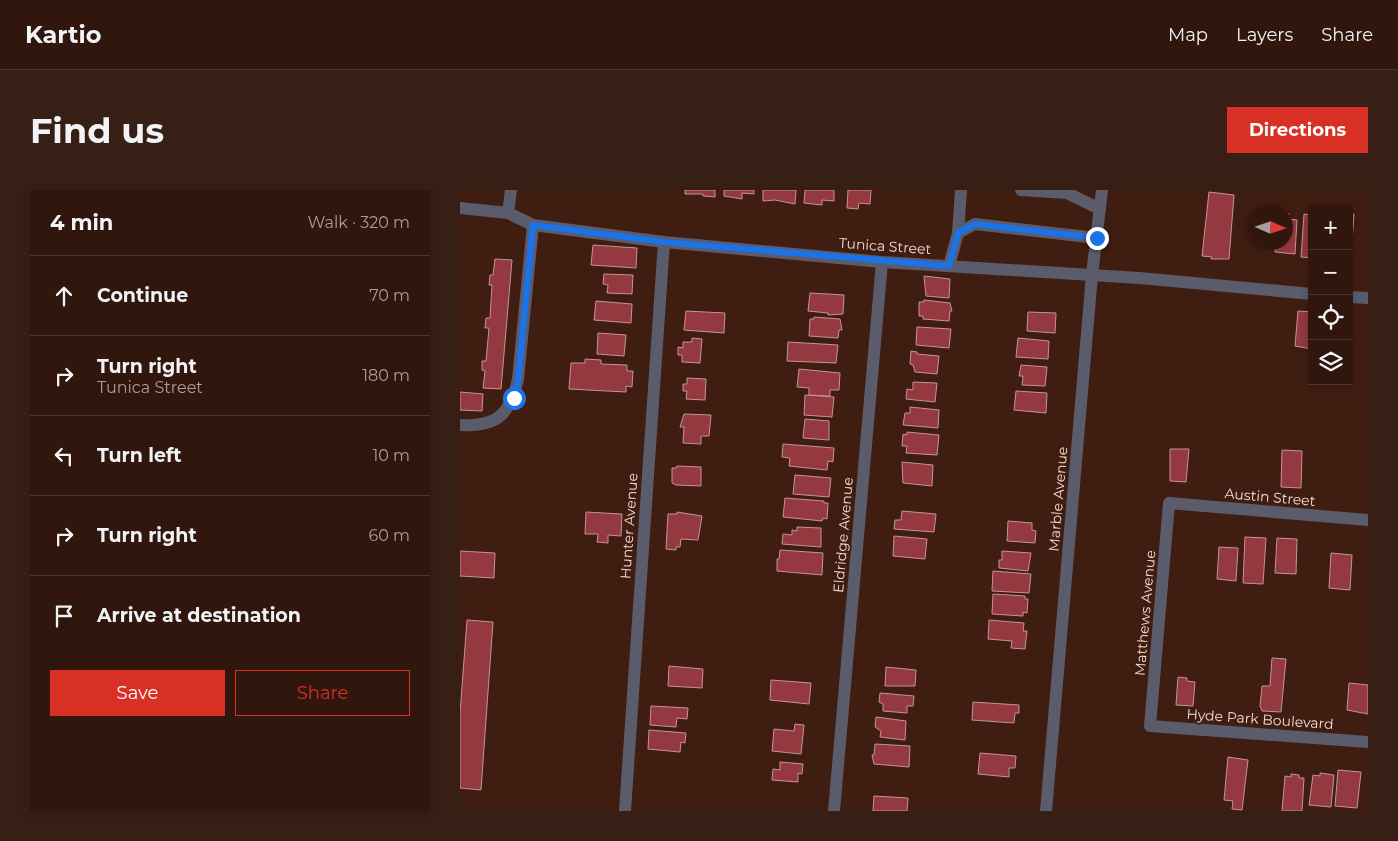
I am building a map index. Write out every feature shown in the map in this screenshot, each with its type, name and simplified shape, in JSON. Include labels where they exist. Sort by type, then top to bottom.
[{"type":"street","points":[[508,213],[511,190]]},
{"type":"street","points":[[949,266],[958,233],[961,190]]},
{"type":"street","points":[[1021,190],[1067,193],[1100,209]]},
{"type":"street","name":"Marble Avenue","points":[[1046,811],[1092,275],[1102,190]]},
{"type":"street","name":"Tunica Street","points":[[460,208],[508,213],[533,225],[664,242],[882,262],[1092,275],[1308,294]]},
{"type":"street","points":[[958,233],[975,224],[1097,238]]},
{"type":"street","points":[[460,425],[488,423],[505,414],[514,398],[518,380],[533,225]]},
{"type":"street","name":"Hunter Avenue","points":[[625,811],[664,242]]},
{"type":"street","name":"Eldridge Avenue","points":[[834,811],[882,262]]},
{"type":"street","points":[[1353,297],[1368,298]]},
{"type":"street","name":"Austin Street","points":[[1169,503],[1368,520]]},
{"type":"street","name":"Matthews Avenue","points":[[1150,726],[1169,503]]},
{"type":"street","name":"Hyde Park Boulevard","points":[[1150,726],[1368,742]]},
{"type":"building","points":[[685,190],[715,190],[715,197],[703,196],[703,194],[685,194]]},
{"type":"building","points":[[724,190],[754,190],[754,194],[742,193],[742,199],[724,196]]},
{"type":"building","points":[[763,190],[796,190],[795,204],[775,200],[763,201]]},
{"type":"building","points":[[805,190],[834,190],[834,201],[822,200],[822,205],[804,203]]},
{"type":"building","points":[[848,190],[871,190],[870,204],[859,203],[858,209],[847,208]]},
{"type":"building","points":[[1209,192],[1234,195],[1229,259],[1211,259],[1212,257],[1202,256]]},
{"type":"building","points":[[1304,214],[1308,214],[1308,258],[1301,257]]},
{"type":"building","points":[[1293,220],[1297,220],[1295,254],[1275,252],[1275,250],[1293,250]]},
{"type":"building","points":[[593,245],[637,248],[636,268],[591,265]]},
{"type":"building","points":[[495,259],[512,260],[501,389],[483,388],[485,371],[482,370],[482,361],[486,361],[489,328],[485,328],[486,318],[490,318],[492,285],[489,285],[490,275],[493,275]]},
{"type":"building","points":[[604,274],[633,275],[632,294],[607,293],[608,285],[603,284]]},
{"type":"building","points":[[924,276],[950,279],[949,298],[926,296]]},
{"type":"building","points":[[810,293],[844,295],[843,314],[828,315],[828,313],[808,311]]},
{"type":"building","points":[[924,300],[950,303],[952,311],[950,311],[949,321],[923,319],[923,316],[919,316],[919,302],[924,302]]},
{"type":"building","points":[[596,301],[632,304],[631,323],[594,320]]},
{"type":"building","points":[[686,311],[725,313],[724,333],[684,330]]},
{"type":"building","points":[[1298,311],[1308,312],[1308,348],[1295,346]]},
{"type":"building","points":[[1028,312],[1056,313],[1055,333],[1027,331]]},
{"type":"building","points":[[814,317],[840,319],[842,330],[839,330],[838,338],[809,336],[810,319],[814,319]]},
{"type":"building","points":[[917,327],[951,329],[949,348],[916,345]]},
{"type":"building","points":[[598,333],[626,335],[624,356],[597,354]]},
{"type":"building","points":[[692,338],[702,339],[700,363],[682,362],[682,355],[678,355],[678,347],[683,348],[683,342],[692,342]]},
{"type":"building","points":[[1018,338],[1049,341],[1048,359],[1016,357]]},
{"type":"building","points":[[788,342],[838,345],[836,363],[787,361]]},
{"type":"building","points":[[911,351],[917,352],[917,354],[939,356],[937,374],[915,372],[913,365],[910,364]]},
{"type":"building","points":[[585,359],[601,360],[601,364],[627,365],[627,371],[633,371],[632,387],[626,386],[626,392],[569,389],[571,363],[585,363]]},
{"type":"building","points":[[1021,365],[1047,367],[1045,386],[1022,385],[1023,376],[1019,376]]},
{"type":"building","points":[[799,369],[840,373],[839,390],[830,390],[830,396],[809,395],[809,388],[797,387]]},
{"type":"building","points":[[687,378],[706,379],[705,400],[686,399],[687,391],[683,391],[683,384],[687,384]]},
{"type":"building","points":[[913,382],[937,383],[935,402],[906,399],[907,389],[913,390]]},
{"type":"building","points":[[1016,391],[1047,393],[1046,413],[1014,410]]},
{"type":"building","points":[[460,392],[483,394],[482,411],[460,410]]},
{"type":"building","points":[[805,395],[834,397],[832,417],[804,415]]},
{"type":"building","points":[[910,407],[939,410],[938,428],[903,425],[905,413],[910,413]]},
{"type":"building","points":[[684,414],[711,415],[709,436],[701,436],[701,444],[683,443],[684,427],[680,427]]},
{"type":"building","points":[[805,419],[829,421],[829,440],[803,438]]},
{"type":"building","points":[[907,432],[939,435],[937,455],[906,453],[907,446],[902,446],[903,434],[907,435]]},
{"type":"building","points":[[783,444],[834,448],[833,462],[828,461],[827,470],[789,466],[790,458],[782,457]]},
{"type":"building","points":[[1170,449],[1189,449],[1186,482],[1170,481]]},
{"type":"building","points":[[1282,450],[1302,451],[1301,488],[1281,487]]},
{"type":"building","points":[[902,462],[933,465],[932,486],[903,483]]},
{"type":"building","points":[[677,466],[701,467],[701,486],[676,485],[672,483],[672,468]]},
{"type":"building","points":[[795,475],[831,478],[829,497],[793,494]]},
{"type":"building","points":[[785,498],[824,501],[824,503],[828,503],[827,519],[823,518],[822,521],[783,517]]},
{"type":"building","points":[[902,511],[936,514],[934,532],[894,529],[895,520],[901,520]]},
{"type":"building","points":[[586,512],[622,514],[621,536],[608,535],[608,543],[597,542],[598,534],[585,534]]},
{"type":"building","points":[[677,512],[702,516],[698,540],[681,539],[680,547],[676,547],[676,550],[666,549],[668,514],[677,514]]},
{"type":"building","points":[[1008,521],[1032,523],[1032,530],[1036,531],[1035,543],[1007,541]]},
{"type":"building","points":[[797,527],[821,528],[821,547],[782,544],[783,534],[792,535],[792,530],[797,531]]},
{"type":"building","points":[[894,536],[927,539],[925,559],[893,556]]},
{"type":"building","points":[[1245,537],[1266,538],[1263,584],[1243,583]]},
{"type":"building","points":[[1277,538],[1297,539],[1296,574],[1275,573]]},
{"type":"building","points":[[1219,547],[1238,548],[1236,581],[1217,579]]},
{"type":"building","points":[[780,550],[823,553],[822,575],[777,571],[777,559],[779,559]]},
{"type":"building","points":[[460,551],[495,553],[494,578],[460,576]]},
{"type":"building","points":[[1002,551],[1031,553],[1028,571],[999,568],[999,560],[1002,560]]},
{"type":"building","points":[[1331,553],[1352,555],[1350,590],[1329,588]]},
{"type":"building","points":[[993,571],[1031,574],[1029,593],[992,591]]},
{"type":"building","points":[[993,594],[1025,596],[1025,599],[1028,599],[1027,613],[1023,612],[1023,616],[992,614]]},
{"type":"building","points":[[467,620],[493,622],[481,790],[460,788],[460,713]]},
{"type":"building","points":[[989,620],[1024,623],[1023,631],[1027,631],[1025,649],[1011,648],[1012,641],[988,639]]},
{"type":"building","points":[[1272,658],[1286,659],[1281,712],[1262,711],[1260,706],[1262,686],[1270,686]]},
{"type":"building","points":[[669,666],[703,669],[702,688],[668,686]]},
{"type":"building","points":[[886,667],[916,670],[915,686],[885,686]]},
{"type":"building","points":[[1178,677],[1187,678],[1187,681],[1195,682],[1193,706],[1176,705]]},
{"type":"building","points":[[771,680],[811,683],[809,704],[770,700]]},
{"type":"building","points":[[1349,683],[1368,685],[1368,714],[1347,710]]},
{"type":"building","points":[[880,693],[914,696],[913,706],[907,706],[907,713],[883,711],[883,704],[879,702]]},
{"type":"building","points":[[973,702],[1019,705],[1019,713],[1015,713],[1014,723],[972,720]]},
{"type":"building","points":[[651,706],[688,708],[687,719],[677,718],[676,727],[650,725]]},
{"type":"building","points":[[876,717],[906,721],[905,740],[880,737],[881,731],[875,727]]},
{"type":"building","points":[[795,724],[804,725],[801,754],[772,751],[774,729],[794,731]]},
{"type":"building","points":[[649,730],[686,733],[685,743],[681,742],[680,752],[648,749]]},
{"type":"building","points":[[875,744],[910,746],[909,767],[874,764],[872,755],[874,755]]},
{"type":"building","points":[[980,753],[1016,756],[1015,768],[1009,768],[1009,777],[978,774]]},
{"type":"building","points":[[1228,757],[1248,760],[1242,810],[1232,809],[1233,801],[1224,800]]},
{"type":"building","points":[[780,762],[803,764],[802,774],[798,773],[798,782],[772,780],[773,769],[780,770]]},
{"type":"building","points":[[1338,770],[1361,772],[1357,808],[1335,806]]},
{"type":"building","points":[[1320,773],[1334,775],[1331,807],[1309,805],[1313,775],[1320,776]]},
{"type":"building","points":[[1291,774],[1304,778],[1302,811],[1282,811],[1285,776],[1291,777]]},
{"type":"building","points":[[874,796],[908,798],[907,811],[873,811]]},
{"type":"route","points":[[514,398],[518,380],[533,225],[664,242],[882,262],[949,266],[958,233],[966,227],[975,224],[1097,238]]}]
